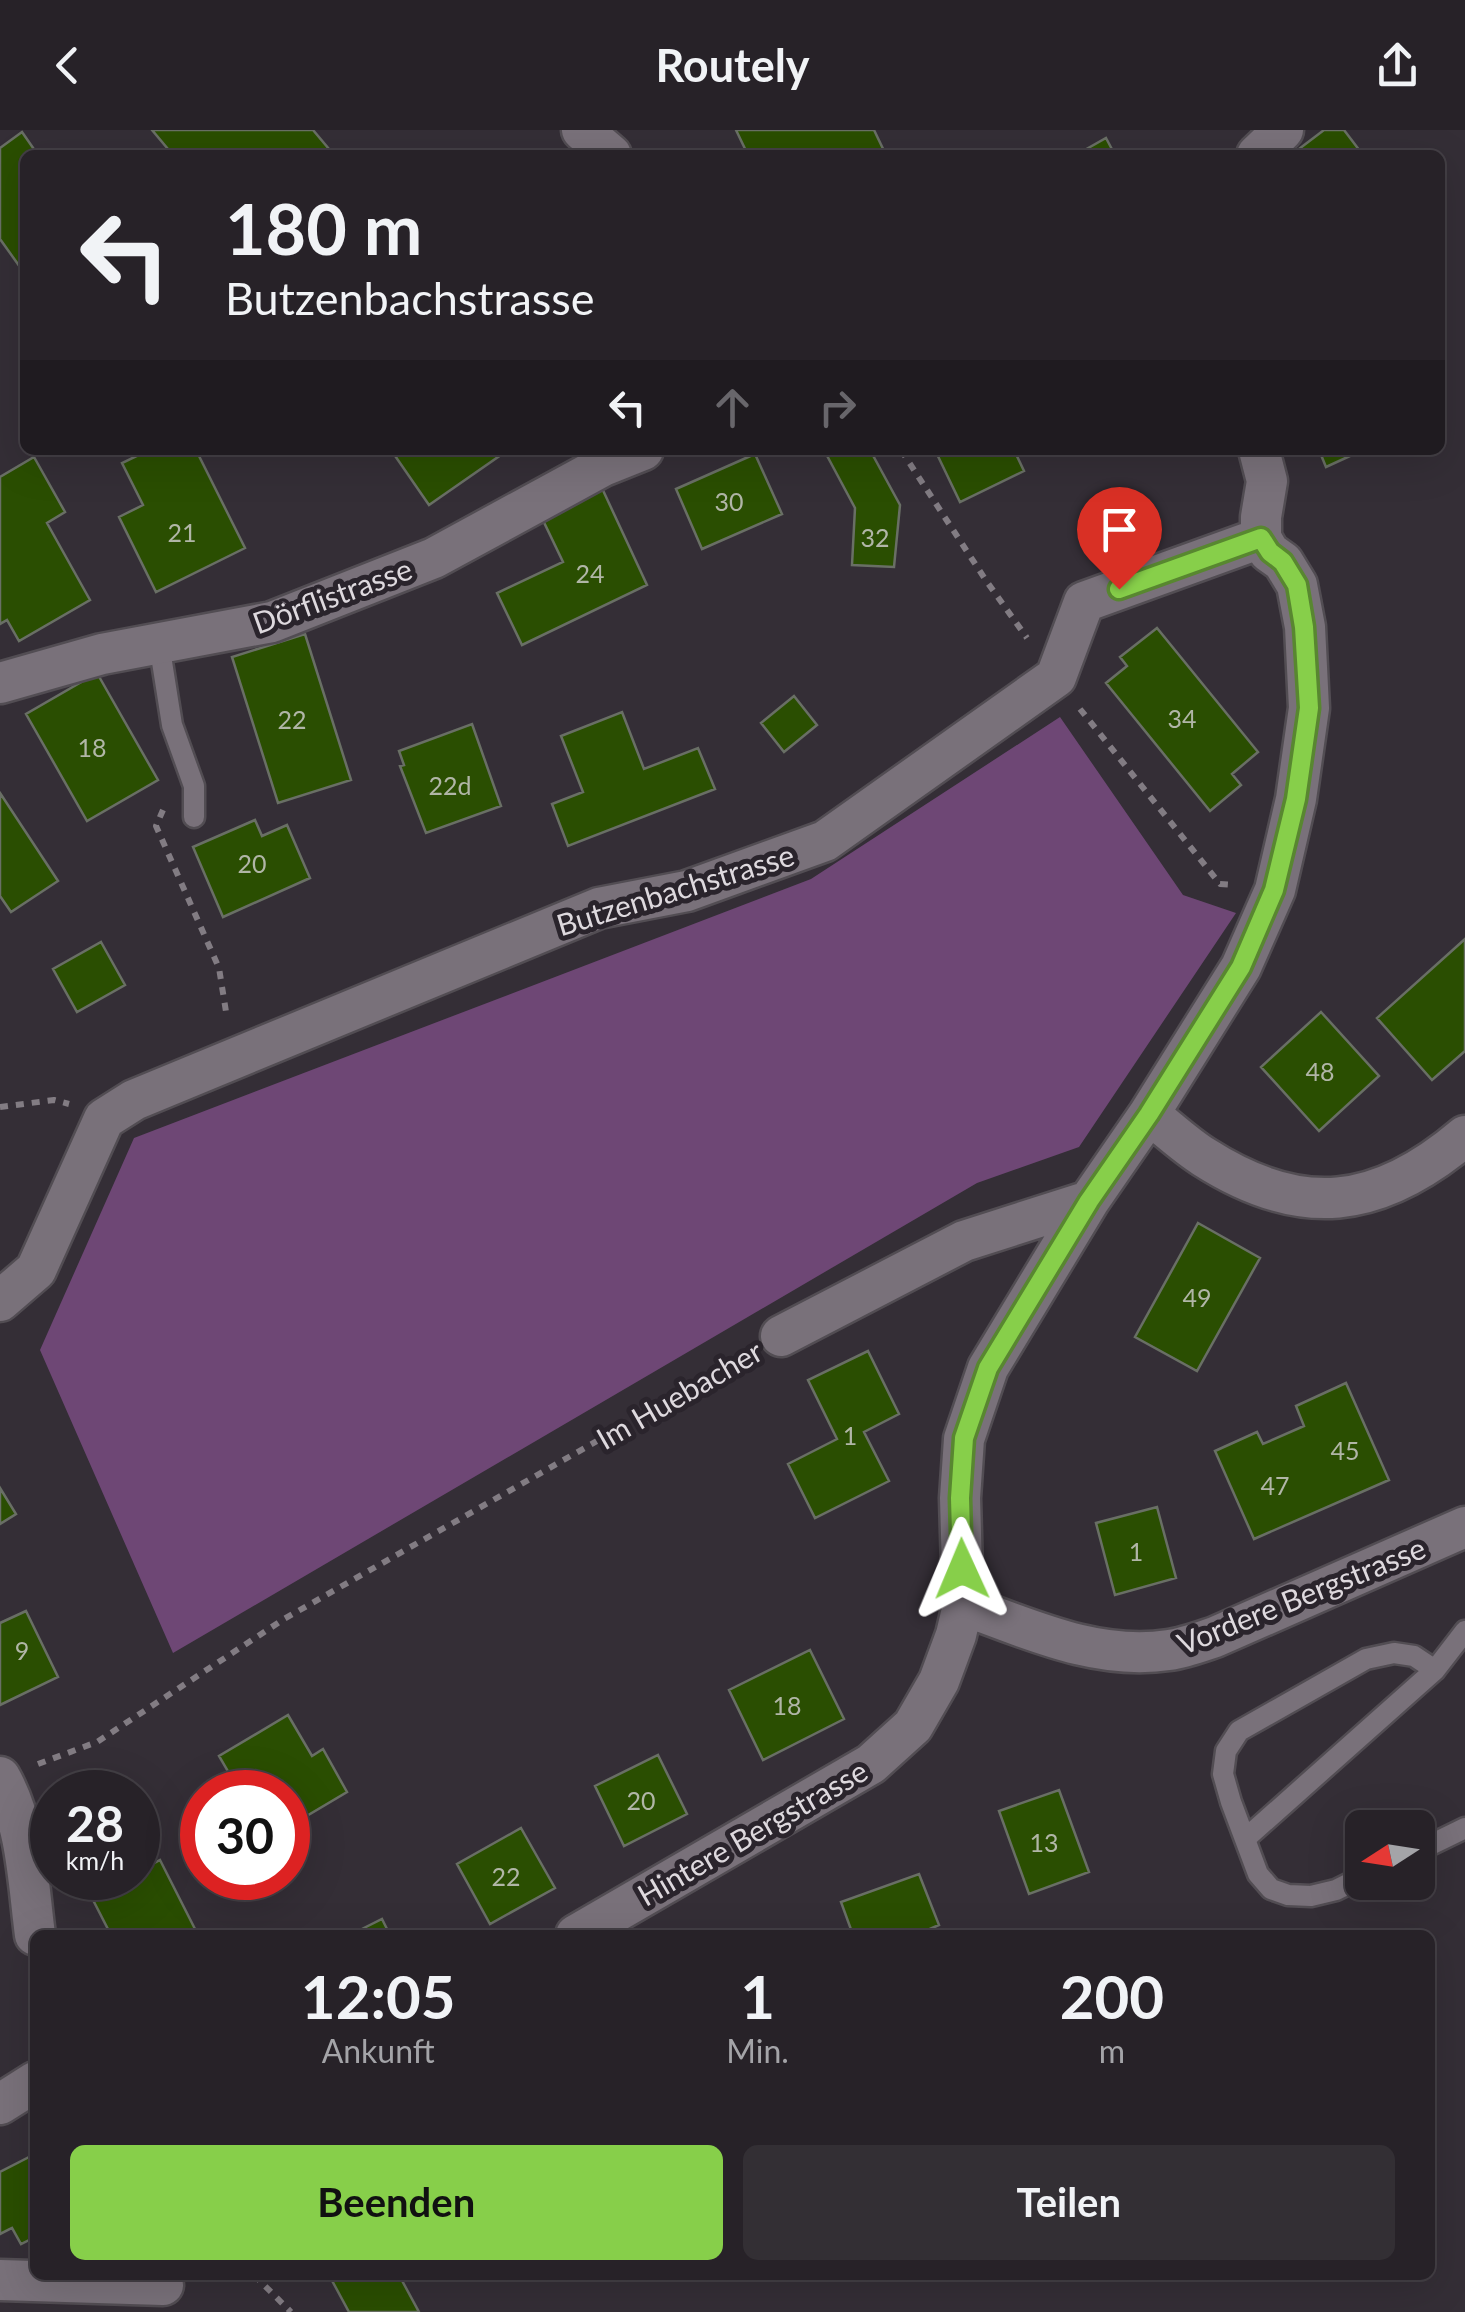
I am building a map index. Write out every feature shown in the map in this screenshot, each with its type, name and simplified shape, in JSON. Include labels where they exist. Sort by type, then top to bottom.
[{"type":"street","points":[[582,130],[605,150]]},
{"type":"street","points":[[1263,150],[1282,130]]},
{"type":"street","name":"Dörflistrasse","points":[[0,684],[102,654],[272,622],[434,558],[603,466],[631,455]]},
{"type":"street","points":[[1261,455],[1267,480],[1261,538]]},
{"type":"street","name":"Hintere Bergstrasse","points":[[585,1930],[871,1764],[912,1726],[939,1680],[963,1604],[960,1498],[964,1438],[988,1368],[1089,1201],[1241,967],[1274,890],[1296,799],[1309,708],[1297,585],[1261,538]]},
{"type":"street","name":"Butzenbachstrasse","points":[[0,1301],[36,1270],[104,1119],[134,1100],[598,908],[687,891],[825,841],[1056,677],[1084,602],[1261,538]]},
{"type":"street","points":[[1149,1114],[1202,1156],[1255,1184],[1313,1199],[1363,1195],[1398,1182],[1442,1156],[1465,1136]]},
{"type":"street","name":"Im Huebacher","points":[[781,1336],[964,1241],[1089,1201]]},
{"type":"street","name":"Vordere Bergstrasse","points":[[963,1604],[1074,1645],[1122,1653],[1171,1650],[1214,1637],[1465,1527]]},
{"type":"street","points":[[0,1777],[13,1801],[24,1847],[34,1930]]},
{"type":"street","points":[[0,2104],[30,2085]]},
{"type":"street","points":[[0,2280],[160,2291]]},
{"type":"lane","points":[[159,643],[172,725],[194,786],[194,817]]},
{"type":"lane","points":[[1245,1838],[1435,1670],[1465,1631]]},
{"type":"lane","points":[[1345,1886],[1311,1896],[1288,1896],[1272,1888],[1258,1874],[1230,1802],[1223,1774],[1226,1751],[1239,1731],[1366,1659],[1394,1653],[1414,1656],[1435,1670]]},
{"type":"lane","points":[[1435,1843],[1465,1828]]},
{"type":"path","points":[[903,455],[1028,639]]},
{"type":"path","points":[[1069,694],[1220,884],[1274,890]]},
{"type":"path","points":[[184,758],[156,826],[219,968],[227,1019]]},
{"type":"path","points":[[0,1107],[54,1100],[85,1108]]},
{"type":"path","name":"Im Huebacher","points":[[0,1777],[97,1742],[284,1619],[781,1336]]},
{"type":"path","points":[[259,2280],[291,2312]]},
{"type":"shaded area","points":[[1060,717],[1183,895],[1236,913],[1079,1147],[977,1183],[173,1653],[40,1350],[134,1138],[811,879]]},
{"type":"building","points":[[152,130],[313,130],[330,150],[169,150]]},
{"type":"building","points":[[736,130],[874,130],[884,150],[746,150]]},
{"type":"building","points":[[1324,130],[1344,130],[1359,150],[1298,150]]},
{"type":"building","points":[[22,132],[35,150],[20,150],[20,267],[0,239],[0,148]]},
{"type":"building","points":[[1106,138],[1112,150],[1085,150]]},
{"type":"building","points":[[139,455],[198,455],[245,548],[156,592],[119,517],[143,505],[122,463]]},
{"type":"building","points":[[394,455],[501,455],[429,505]]},
{"type":"building","points":[[755,455],[782,514],[702,549],[676,489]]},
{"type":"building","points":[[827,455],[873,455],[900,505],[894,567],[852,565],[855,508]]},
{"type":"building","points":[[937,455],[1016,455],[1024,471],[960,502]]},
{"type":"building","points":[[1321,455],[1352,455],[1326,467]]},
{"type":"building","points":[[34,457],[65,512],[47,523],[90,600],[19,641],[7,620],[0,624],[0,477]]},
{"type":"building","points":[[601,486],[647,585],[522,645],[497,593],[563,562],[540,514]]},
{"type":"building","points":[[1157,628],[1258,752],[1232,774],[1241,785],[1210,811],[1106,683],[1127,666],[1120,657]]},
{"type":"building","points":[[305,634],[351,780],[278,803],[232,657]]},
{"type":"building","points":[[97,673],[158,780],[87,821],[26,714]]},
{"type":"building","points":[[794,696],[817,725],[784,752],[761,723]]},
{"type":"building","points":[[622,712],[644,769],[698,748],[715,789],[568,846],[552,804],[583,792],[561,736]]},
{"type":"building","points":[[472,724],[501,806],[426,833],[400,766],[404,765],[399,751]]},
{"type":"building","points":[[0,793],[58,881],[11,912],[0,896]]},
{"type":"building","points":[[255,820],[262,836],[287,825],[310,878],[223,917],[193,847]]},
{"type":"building","points":[[1465,939],[1465,1051],[1432,1080],[1377,1018]]},
{"type":"building","points":[[101,942],[125,985],[77,1012],[53,969]]},
{"type":"building","points":[[1321,1012],[1379,1076],[1319,1131],[1261,1067]]},
{"type":"building","points":[[1198,1223],[1260,1258],[1197,1371],[1135,1337]]},
{"type":"building","points":[[868,1351],[899,1414],[864,1432],[889,1481],[815,1518],[788,1464],[837,1439],[808,1380]]},
{"type":"building","points":[[1346,1383],[1389,1480],[1254,1539],[1215,1451],[1257,1432],[1263,1444],[1304,1426],[1296,1406]]},
{"type":"building","points":[[0,1488],[16,1514],[0,1524]]},
{"type":"building","points":[[1157,1507],[1176,1578],[1115,1595],[1096,1523]]},
{"type":"building","points":[[26,1611],[58,1677],[0,1705],[0,1623]]},
{"type":"building","points":[[810,1650],[844,1719],[763,1760],[729,1690]]},
{"type":"building","points":[[288,1715],[312,1756],[323,1749],[347,1792],[310,1814],[310,1770],[227,1770],[219,1756]]},
{"type":"building","points":[[658,1755],[687,1814],[624,1846],[595,1786]]},
{"type":"building","points":[[1059,1790],[1089,1872],[1029,1894],[999,1811]]},
{"type":"building","points":[[521,1828],[555,1888],[490,1924],[457,1864]]},
{"type":"building","points":[[160,1860],[195,1930],[108,1930],[93,1900],[160,1900]]},
{"type":"building","points":[[919,1874],[939,1925],[928,1930],[851,1930],[841,1902]]},
{"type":"building","points":[[382,1919],[388,1930],[360,1930]]},
{"type":"building","points":[[30,2157],[30,2240],[21,2244],[12,2228],[0,2234],[0,2172]]},
{"type":"building","points":[[332,2280],[402,2280],[419,2312],[349,2312]]},
{"type":"route","points":[[962,1569],[960,1498],[964,1438],[988,1368],[1089,1201],[1241,967],[1274,890],[1296,799],[1309,708],[1297,585],[1283,562],[1261,538],[1119,589]]}]
